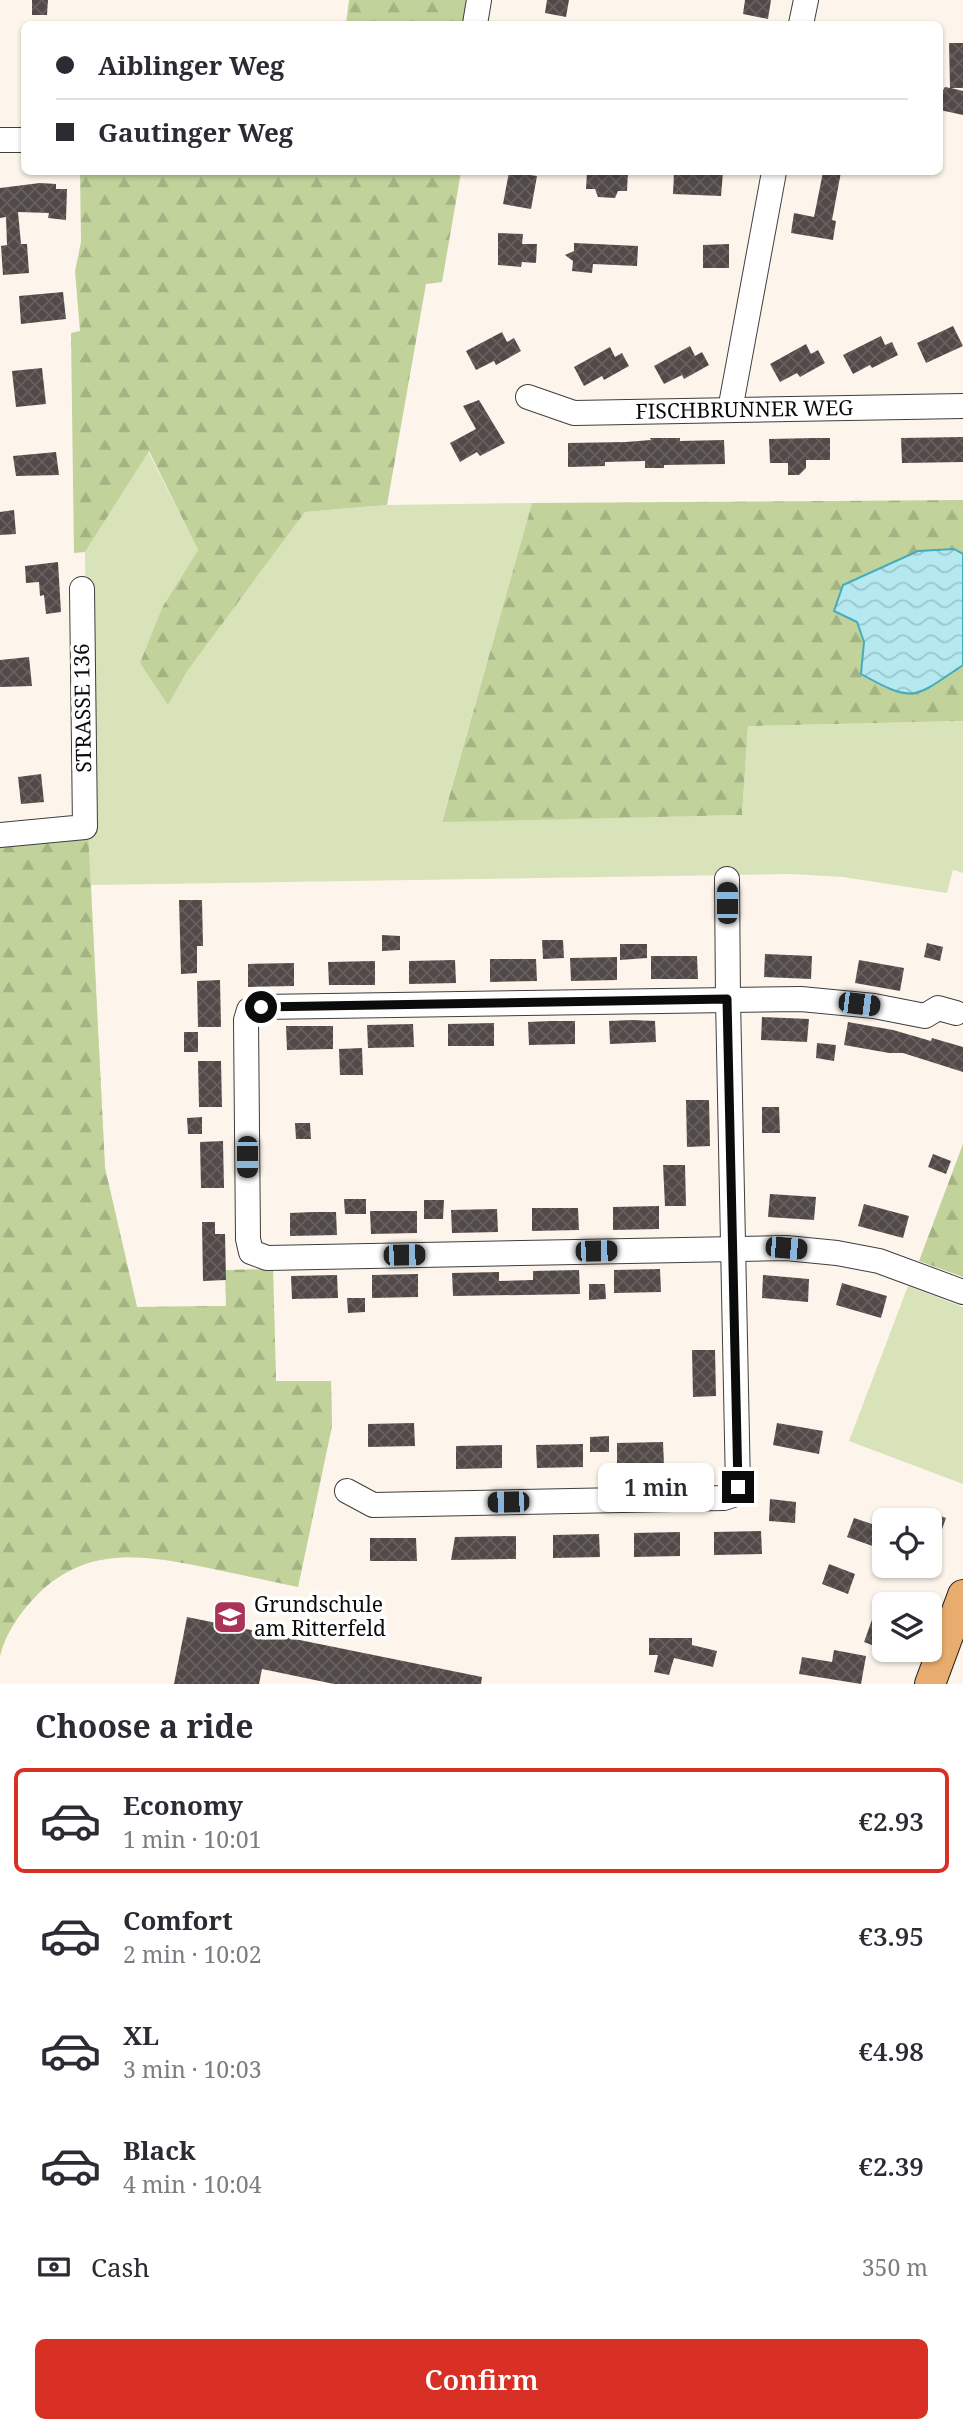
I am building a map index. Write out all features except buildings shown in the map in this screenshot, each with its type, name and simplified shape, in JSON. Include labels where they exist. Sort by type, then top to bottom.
[{"type":"main road","points":[[930,1684],[963,1595]]},
{"type":"street","points":[[476,21],[479,0]]},
{"type":"street","points":[[802,21],[806,0]]},
{"type":"street","points":[[0,140],[21,140]]},
{"type":"street","points":[[730,410],[773,175]]},
{"type":"street","name":"FISCHBRUNNER WEG","points":[[528,397],[574,413],[963,406]]},
{"type":"street","name":"STRASSE 136","points":[[0,835],[85,827],[82,589]]},
{"type":"street","points":[[348,1491],[373,1505],[710,1498],[733,1495],[738,1487],[727,999],[727,878]]},
{"type":"street","points":[[956,1013],[938,1008],[925,1016],[874,1006],[812,1000],[727,999],[261,1007],[249,1010],[246,1020],[248,1239],[251,1252],[267,1258],[786,1248],[837,1253],[878,1261],[963,1292]]},
{"type":"green space","points":[[349,0],[469,0],[466,21],[346,21]]},
{"type":"green space","points":[[80,175],[460,175],[442,282],[426,284],[387,505],[305,512],[188,670],[168,705],[140,663],[163,606],[198,550],[149,451],[85,552],[74,553],[71,333],[80,331],[75,271],[81,242]]},
{"type":"green space","points":[[148,451],[198,550],[163,606],[168,705],[188,670],[305,512],[387,505],[532,503],[442,821],[742,815],[748,726],[963,721],[963,873],[953,870],[947,893],[843,877],[791,874],[91,885],[105,1168],[137,1307],[226,1306],[273,1269],[276,1381],[331,1381],[332,1426],[298,1587],[209,1568],[139,1557],[96,1561],[75,1568],[54,1580],[35,1597],[13,1625],[0,1656],[88,831],[85,552]]},
{"type":"green space","points":[[963,500],[963,721],[748,726],[742,815],[442,822],[532,503]]},
{"type":"green space","points":[[88,831],[105,1168],[137,1307],[226,1306],[225,1270],[273,1269],[276,1381],[331,1381],[332,1426],[298,1587],[209,1568],[139,1557],[96,1561],[75,1568],[54,1580],[35,1597],[13,1625],[0,1656],[0,840]]},
{"type":"green space","points":[[963,1144],[963,1277],[919,1261]]},
{"type":"green space","points":[[908,1286],[963,1307],[963,1484],[849,1441]]},
{"type":"water","points":[[954,549],[963,554],[963,665],[934,685],[914,693],[893,690],[861,674],[864,642],[857,622],[834,611],[843,585],[918,551]]},
{"type":"place","name":"Grundschule am Ritterfeld","points":[[230,1617]]},
{"type":"route","points":[[261,1007],[727,999],[738,1487]]}]
